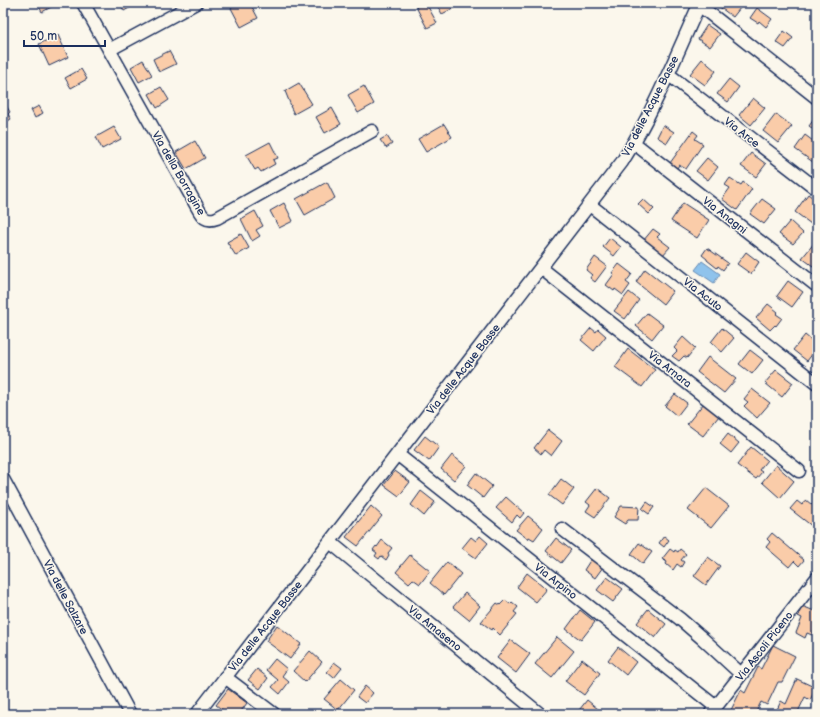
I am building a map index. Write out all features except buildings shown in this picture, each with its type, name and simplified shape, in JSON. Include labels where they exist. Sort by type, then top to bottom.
[{"type":"street","name":"Via della Borragine","points":[[83,3],[200,212],[207,219],[210,220],[216,218],[372,131]]},
{"type":"street","points":[[109,50],[196,3]]},
{"type":"street","points":[[698,4],[817,98]]},
{"type":"street","name":"Via delle Acque Basse","points":[[200,713],[225,677],[617,170],[634,143],[650,111],[668,74],[698,4]]},
{"type":"street","name":"Via Arce","points":[[668,74],[817,189]]},
{"type":"street","name":"Via Anagni","points":[[634,143],[817,286]]},
{"type":"street","name":"Via Acuto","points":[[590,204],[817,384]]},
{"type":"street","name":"Via Arnara","points":[[541,268],[799,471]]},
{"type":"street","name":"Via Arpino","points":[[397,454],[713,711]]},
{"type":"street","name":"Via delle Salzare","points":[[3,480],[130,714]]},
{"type":"street","points":[[562,528],[680,619],[741,674]]},
{"type":"street","name":"Via Amaseno","points":[[330,542],[540,714]]},
{"type":"street","name":"Via Ascoli Piceno","points":[[713,711],[815,583]]},
{"type":"street","points":[[225,677],[274,714]]},
{"type":"water","points":[[702,261],[720,274],[714,283],[695,270]]}]
